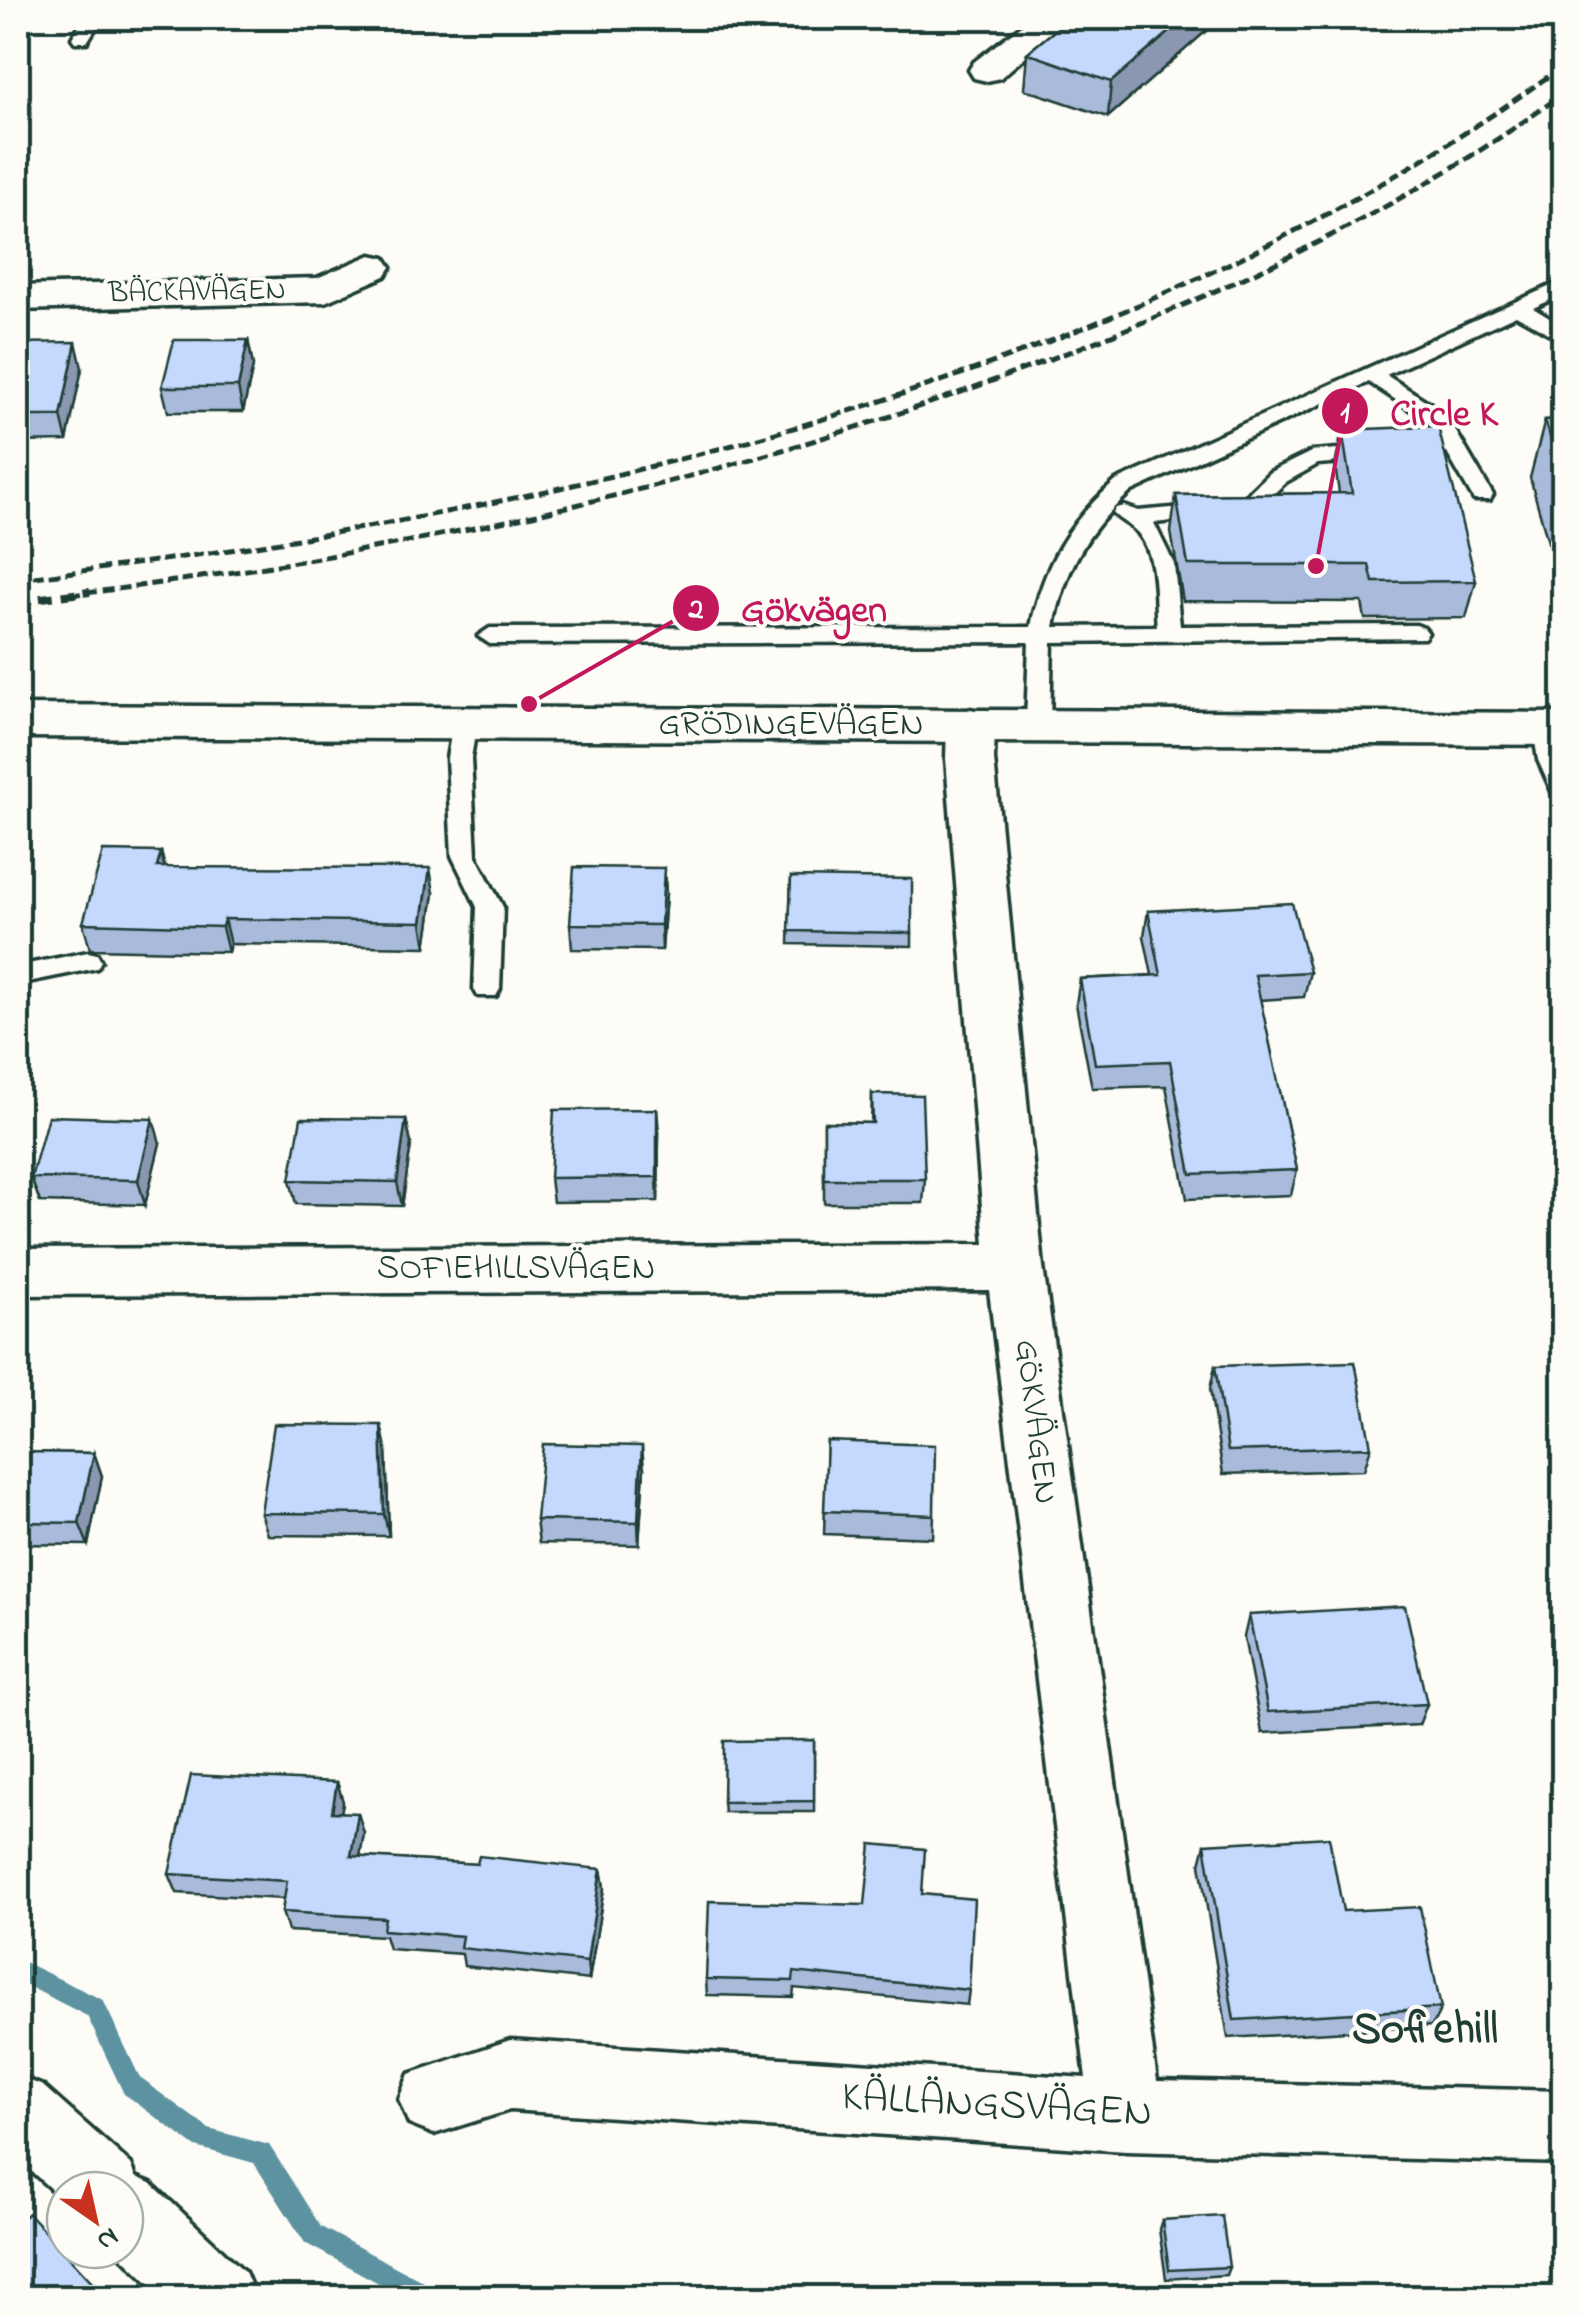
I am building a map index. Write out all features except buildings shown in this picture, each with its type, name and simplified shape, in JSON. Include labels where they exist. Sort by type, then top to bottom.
[{"type":"street","points":[[988,70],[1053,18]]},
{"type":"street","name":"BÄCKAVÄGEN","points":[[18,298],[325,290],[371,267]]},
{"type":"street","name":"GRÖDINGEVÄGEN","points":[[18,720],[1554,729]]},
{"type":"street","name":"GÖKVÄGEN","points":[[971,725],[970,759],[1015,1267],[1126,2116]]},
{"type":"street","name":"SOFIEHILLSVÄGEN","points":[[18,1272],[1015,1267]]},
{"type":"street","name":"KÄLLÄNGSVÄGEN","points":[[434,2098],[510,2075],[1126,2116],[1564,2127]]},
{"type":"street","points":[[18,2110],[82,2170]]},
{"type":"street","points":[[145,2228],[220,2298]]},
{"type":"lane","points":[[80,38],[93,18]]},
{"type":"lane","points":[[1038,725],[1044,601],[1057,568],[1098,504],[1124,486],[1564,286]]},
{"type":"lane","points":[[1520,309],[1564,336]]},
{"type":"lane","points":[[1369,373],[1437,418],[1482,495]]},
{"type":"lane","points":[[1098,504],[1138,518],[1245,508],[1278,477],[1313,458],[1455,446]]},
{"type":"lane","points":[[1138,518],[1159,543],[1169,634]]},
{"type":"lane","points":[[490,636],[1416,633]]},
{"type":"lane","points":[[465,723],[459,758],[464,856],[490,908],[487,989]]},
{"type":"lane","points":[[1554,729],[1550,760],[1564,792]]},
{"type":"lane","points":[[18,975],[88,961]]},
{"type":"waterway","points":[[18,1970],[95,2008],[132,2086],[204,2139],[261,2153],[313,2235],[414,2289],[419,2298]]},
{"type":"railway","points":[[18,579],[219,552],[422,517],[625,473],[826,418],[1022,352],[1212,272],[1394,177],[1564,65]]},
{"type":"railway","points":[[70,595],[329,556],[585,503],[712,470],[961,392],[1084,346],[1272,265],[1450,169],[1564,93]]},
{"type":"railway","points":[[18,601],[90,592]]},
{"type":"place","name":"Circle K","points":[[1316,566]]},
{"type":"place","name":"Gökvägen","points":[[529,704]]},
{"type":"district","name":"Sofiehill","points":[[1425,2031]]}]
